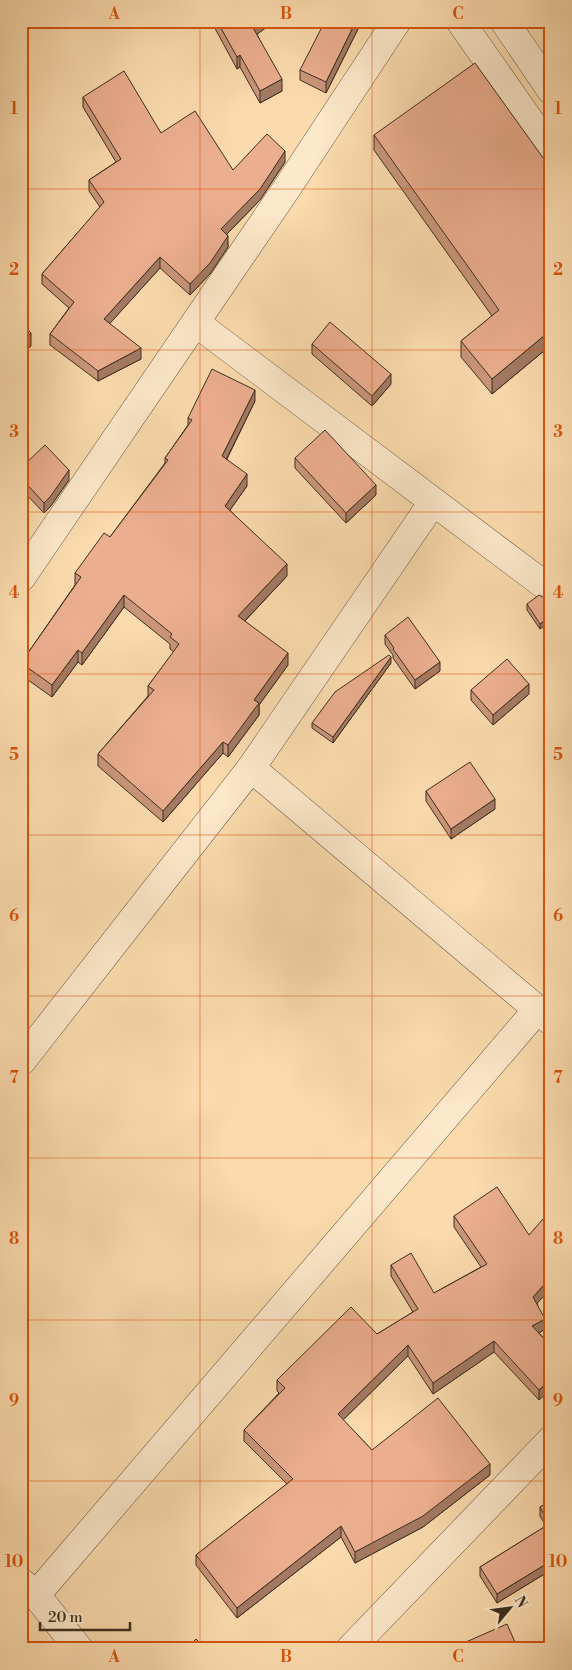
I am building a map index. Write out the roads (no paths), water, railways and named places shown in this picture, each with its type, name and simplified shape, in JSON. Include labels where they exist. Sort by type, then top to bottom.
[{"type":"street","points":[[21,578],[196,323],[397,21]]},
{"type":"street","points":[[460,21],[551,151]]},
{"type":"street","points":[[504,21],[551,90]]},
{"type":"street","points":[[196,323],[551,590]]},
{"type":"street","points":[[21,1062],[251,768],[434,502]]},
{"type":"street","points":[[79,1649],[29,1588],[544,1016],[251,768]]},
{"type":"street","points":[[350,1649],[551,1440]]}]
